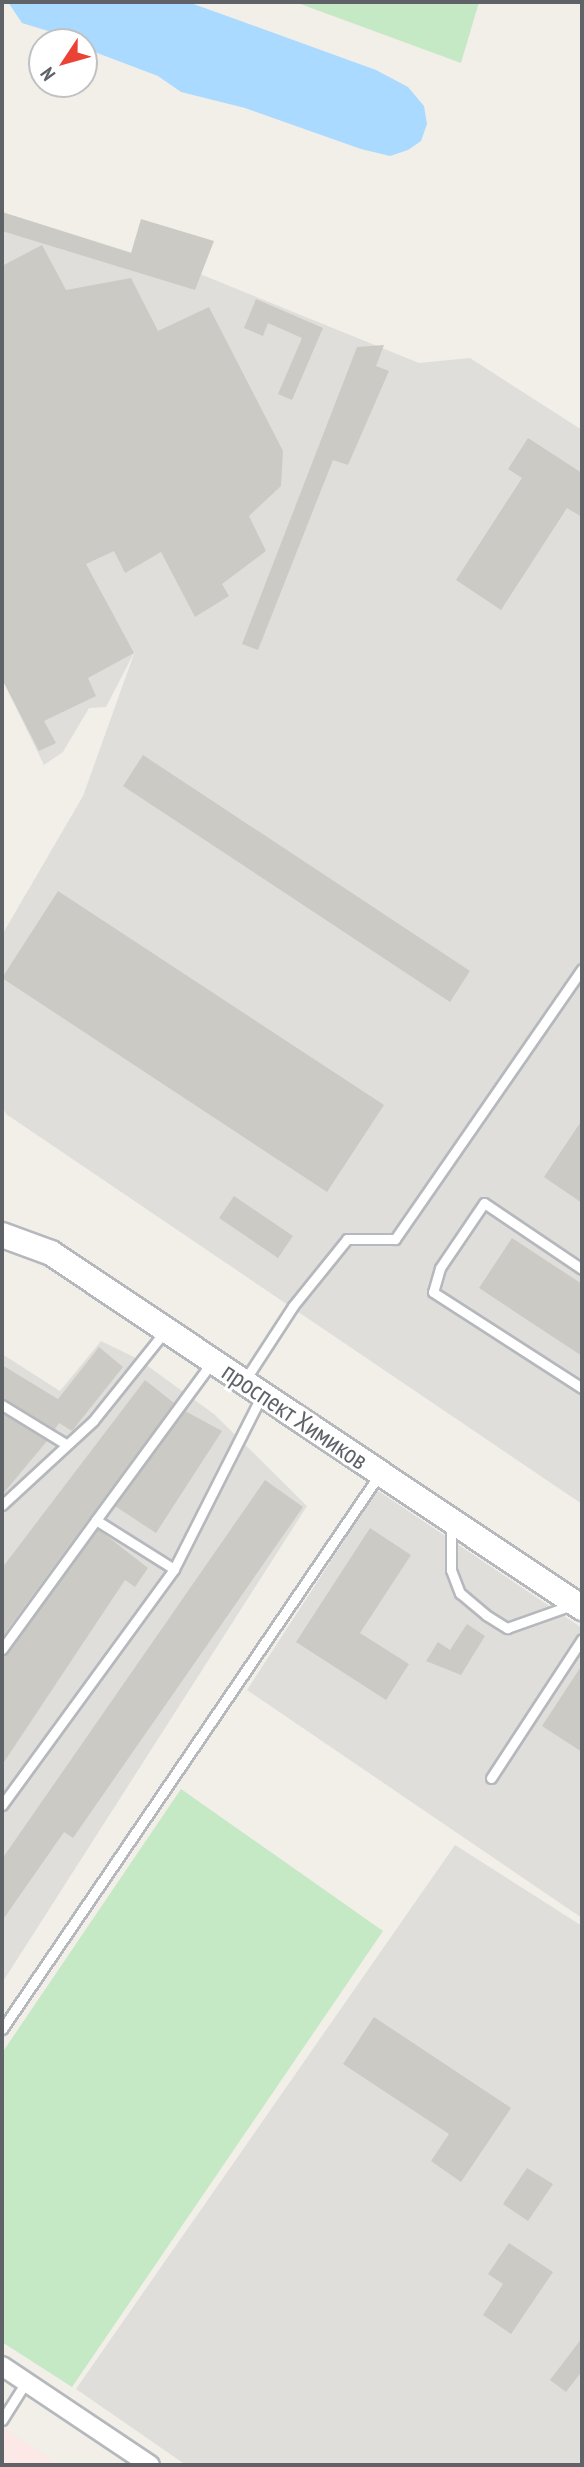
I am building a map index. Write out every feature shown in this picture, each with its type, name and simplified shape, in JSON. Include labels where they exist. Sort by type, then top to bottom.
[{"type":"main road","name":"проспект Химиков","points":[[2,1235],[51,1253],[579,1606]]},
{"type":"street","points":[[2,2366],[150,2465]]},
{"type":"lane","points":[[2,1805],[174,1569],[253,1387],[293,1306],[347,1239],[395,1239],[582,968]]},
{"type":"lane","points":[[582,1269],[484,1203],[440,1268],[433,1292],[582,1388]]},
{"type":"lane","points":[[2,1505],[65,1443],[93,1421],[166,1329]]},
{"type":"lane","points":[[2,1649],[213,1361]]},
{"type":"lane","points":[[2,1405],[65,1443]]},
{"type":"lane","points":[[2,2029],[379,1474]]},
{"type":"lane","points":[[96,1520],[174,1569]]},
{"type":"lane","points":[[451,1521],[450,1570],[460,1593],[486,1615],[507,1628],[579,1606]]},
{"type":"lane","points":[[491,1778],[582,1639]]},
{"type":"lane","points":[[2,2420],[26,2382]]},
{"type":"shaded area","points":[[2,212],[200,274],[419,363],[470,358],[582,430],[582,1504],[6,1114],[2,1106],[2,935],[83,796],[135,651],[106,707],[89,708],[63,752],[44,765],[2,679]]},
{"type":"shaded area","points":[[101,1341],[138,1359],[214,1414],[307,1506],[2,1983],[2,1354],[60,1391]]},
{"type":"shaded area","points":[[377,1490],[582,1628],[582,1918],[247,1690]]},
{"type":"shaded area","points":[[455,1845],[582,1926],[582,2465],[186,2465],[76,2389]]},
{"type":"shaded area","points":[[2,2427],[59,2465],[2,2465]]},
{"type":"green space","points":[[295,2],[479,2],[461,63]]},
{"type":"green space","points":[[181,1789],[383,1931],[72,2387],[2,2342],[2,2053]]},
{"type":"water","points":[[8,2],[188,2],[376,70],[408,87],[424,106],[427,124],[421,141],[408,150],[390,156],[361,149],[245,108],[181,92],[158,76],[98,53],[98,28],[38,28],[22,23]]},
{"type":"building","points":[[2,212],[131,253],[141,219],[214,241],[195,290],[2,231]]},
{"type":"building","points":[[42,245],[66,290],[131,278],[158,331],[209,307],[283,451],[281,486],[249,516],[266,551],[222,584],[229,596],[195,617],[161,552],[125,573],[114,551],[86,564],[134,653],[88,678],[96,696],[44,721],[56,743],[39,751],[2,679],[2,266]]},
{"type":"building","points":[[256,299],[323,328],[292,400],[278,394],[302,338],[268,323],[263,336],[244,328]]},
{"type":"building","points":[[384,345],[376,366],[389,371],[348,465],[333,460],[258,650],[242,644],[357,347]]},
{"type":"building","points":[[528,438],[582,473],[582,517],[567,508],[501,610],[456,580],[522,478],[508,469]]},
{"type":"building","points":[[143,755],[470,971],[450,1002],[123,786]]},
{"type":"building","points":[[58,891],[384,1105],[327,1192],[2,978]]},
{"type":"building","points":[[582,1120],[582,1203],[544,1177]]},
{"type":"building","points":[[234,1196],[293,1236],[278,1258],[219,1218]]},
{"type":"building","points":[[512,1238],[582,1284],[582,1356],[479,1288]]},
{"type":"building","points":[[99,1347],[123,1367],[72,1431],[59,1423],[55,1429],[2,1398],[2,1365],[58,1399]]},
{"type":"building","points":[[145,1380],[174,1403],[2,1637],[2,1568]]},
{"type":"building","points":[[185,1411],[222,1431],[156,1533],[115,1506]]},
{"type":"building","points":[[2,1413],[47,1441],[2,1495]]},
{"type":"building","points":[[265,1480],[303,1507],[73,1838],[64,1832],[2,1921],[2,1859]]},
{"type":"building","points":[[370,1528],[411,1555],[360,1633],[409,1664],[386,1700],[296,1642]]},
{"type":"building","points":[[98,1529],[148,1568],[135,1587],[125,1580],[2,1765],[2,1656]]},
{"type":"building","points":[[467,1624],[485,1636],[461,1675],[426,1661],[438,1642],[450,1650]]},
{"type":"building","points":[[582,1665],[582,1752],[542,1726]]},
{"type":"building","points":[[374,2017],[511,2108],[461,2182],[431,2161],[449,2134],[343,2064]]},
{"type":"building","points":[[527,2168],[553,2184],[528,2221],[503,2204]]},
{"type":"building","points":[[509,2243],[553,2272],[511,2334],[483,2315],[503,2284],[488,2274]]},
{"type":"building","points":[[582,2338],[582,2371],[566,2392],[550,2380]]}]
